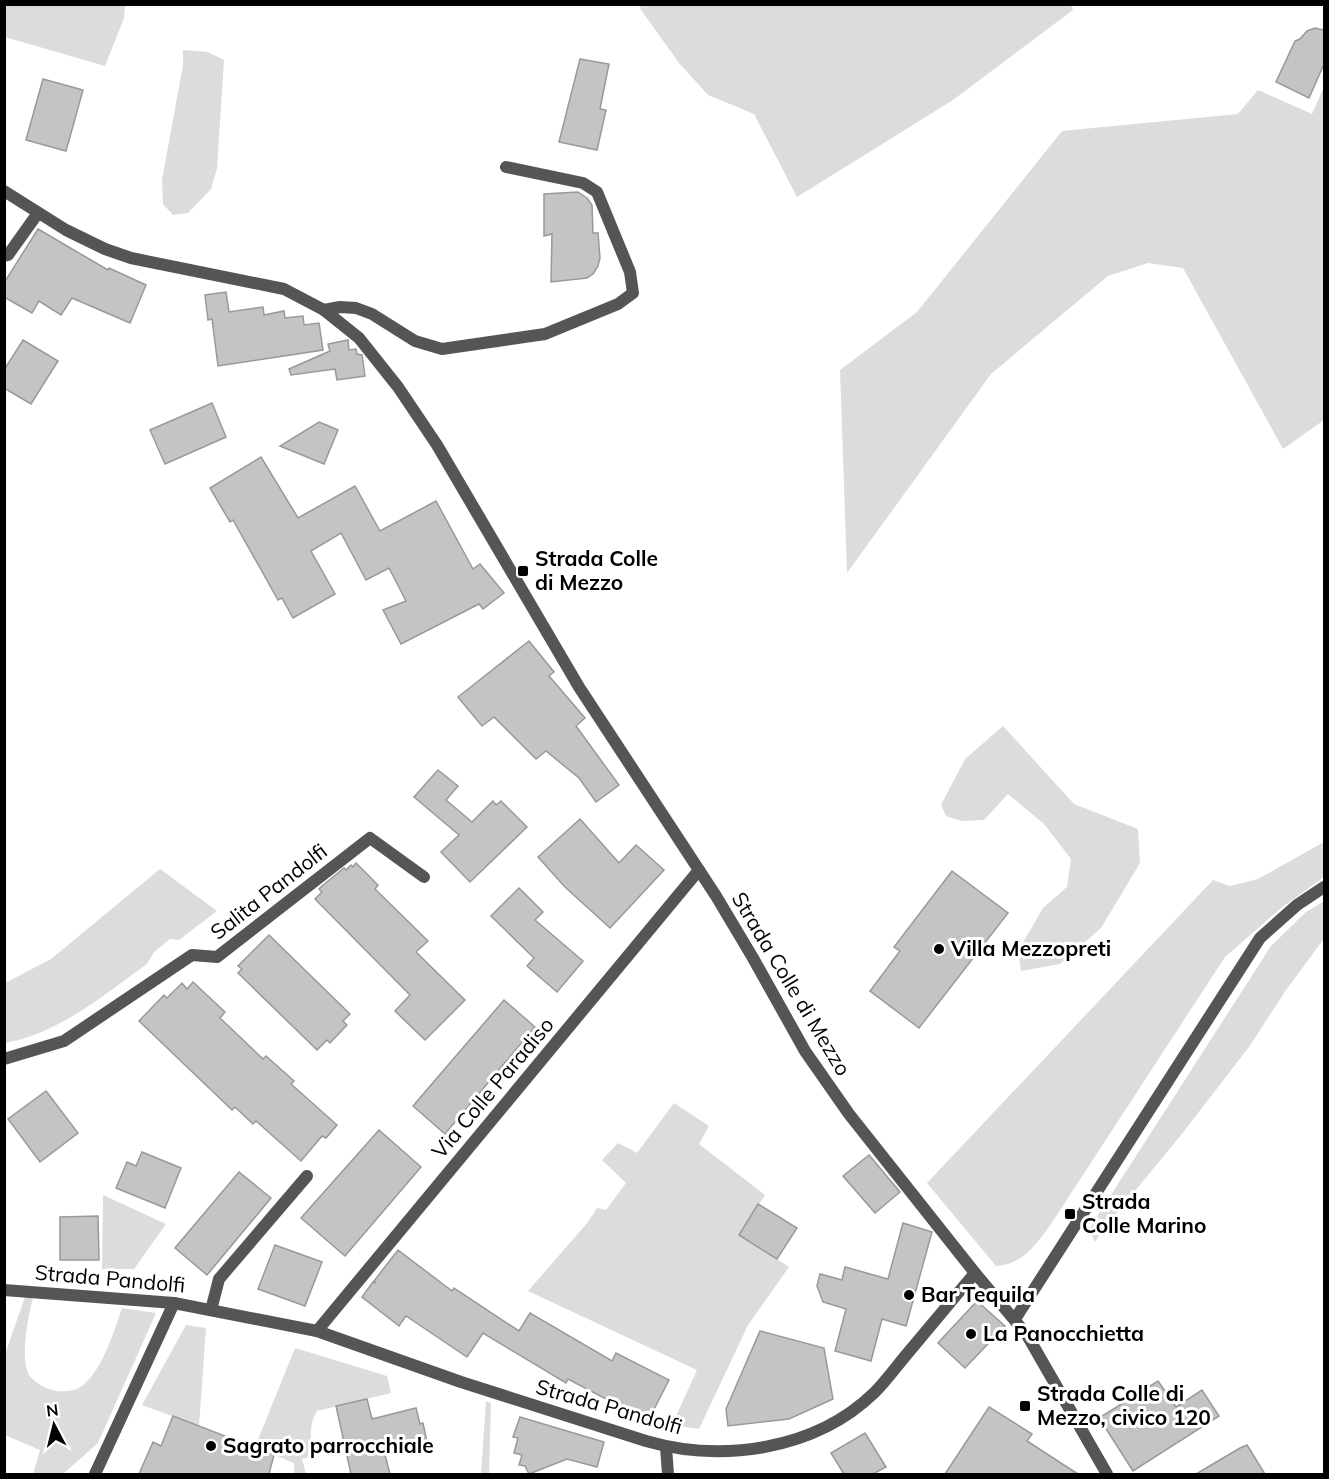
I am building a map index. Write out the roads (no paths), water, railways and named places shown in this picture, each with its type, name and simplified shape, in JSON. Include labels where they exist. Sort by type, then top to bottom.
[{"type":"street","points":[[324,310],[356,308],[372,314],[415,341],[442,349],[545,334],[618,304],[633,293],[630,272],[597,192],[583,183],[506,167]]},
{"type":"street","name":"Strada Colle di Mezzo","points":[[6,194],[76,235],[130,258],[284,289],[324,310],[359,338],[398,387],[437,445],[579,687],[699,870],[753,958],[805,1051],[849,1114],[975,1274],[1027,1335],[1107,1474]]},
{"type":"street","points":[[4,256],[8,255],[38,213]]},
{"type":"street","name":"Salita Pandolfi","points":[[4,1059],[64,1041],[192,956],[217,957],[370,838],[424,877]]},
{"type":"street","name":"Via Colle Paradiso","points":[[317,1331],[699,870]]},
{"type":"street","points":[[1015,1319],[1260,938],[1297,905],[1324,887]]},
{"type":"street","name":"Strada Pandolfi","points":[[211,1310],[219,1279],[307,1176]]},
{"type":"street","name":"Strada Pandolfi","points":[[4,1290],[174,1303],[317,1331],[461,1382],[666,1447],[703,1452],[763,1447],[794,1440],[840,1418],[874,1393],[975,1274]]},
{"type":"street","points":[[95,1474],[174,1303]]},
{"type":"street","points":[[666,1447],[668,1474]]},
{"type":"place","name":"Strada Colle di Mezzo","points":[[523,571]]},
{"type":"place","name":"Villa Mezzopreti","points":[[939,949]]},
{"type":"place","name":"Strada Colle Marino","points":[[1070,1214]]},
{"type":"place","name":"Bar Tequila","points":[[909,1295]]},
{"type":"place","name":"La Panocchietta","points":[[971,1334]]},
{"type":"place","name":"Strada Colle di Mezzo, civico 120","points":[[1025,1406]]},
{"type":"place","name":"Sagrato parrocchiale","points":[[211,1446]]}]
